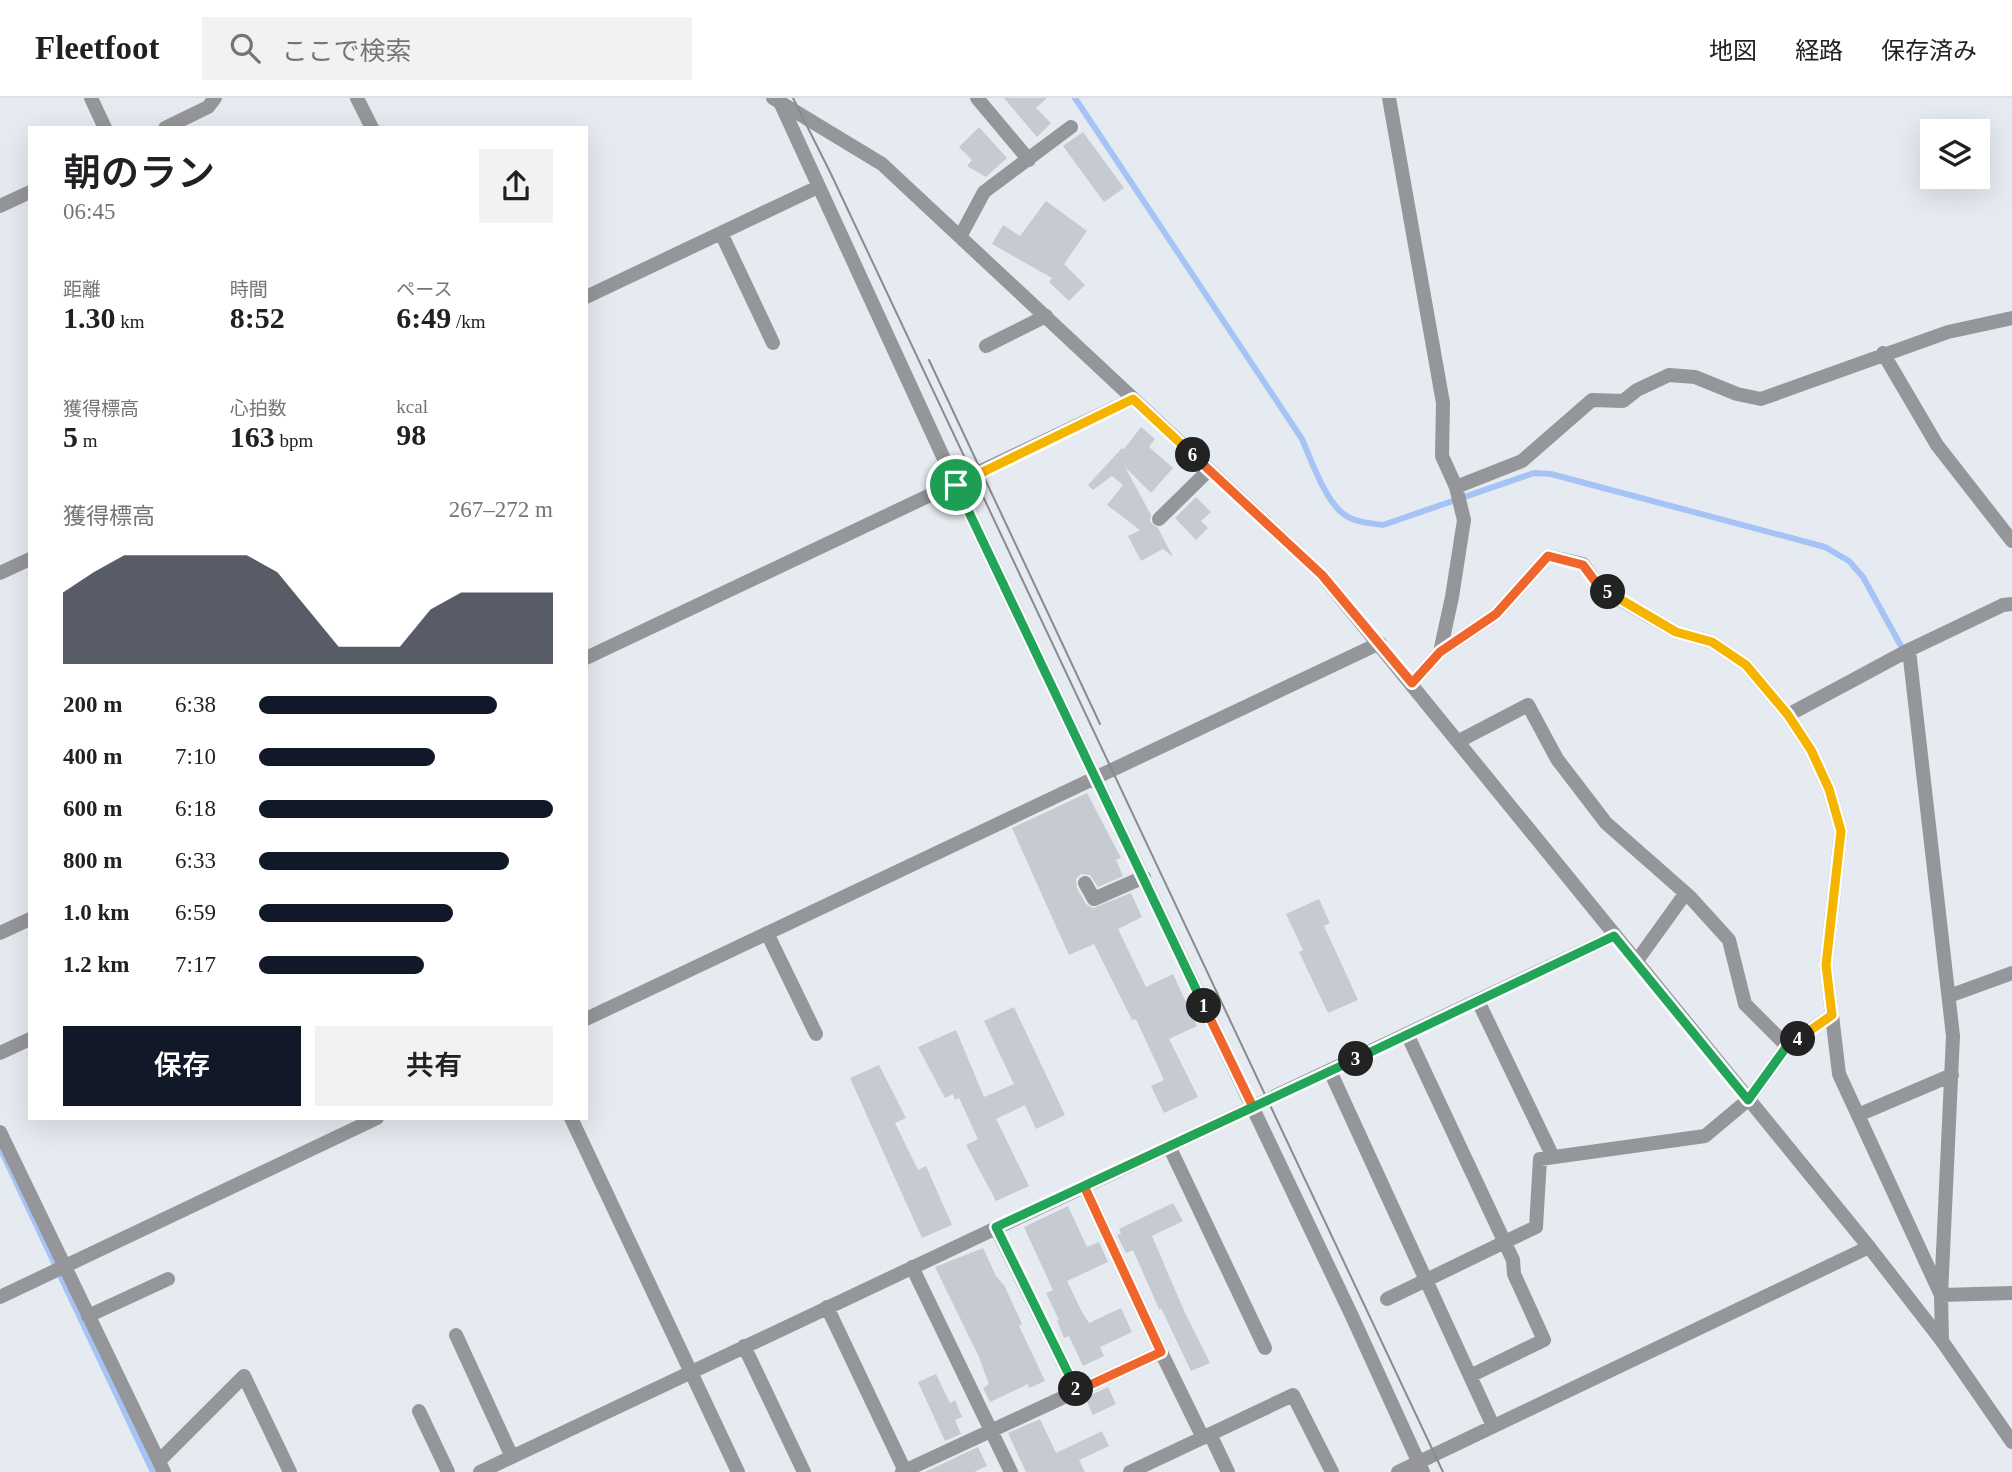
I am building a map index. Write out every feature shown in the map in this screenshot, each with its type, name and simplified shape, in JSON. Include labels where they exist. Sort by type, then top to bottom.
[{"type":"street","points":[[91,98],[104,126]]},
{"type":"street","points":[[169,126],[208,107],[215,98]]},
{"type":"street","points":[[357,98],[371,126]]},
{"type":"street","points":[[977,98],[1029,159]]},
{"type":"street","points":[[1389,98],[1443,403],[1443,456],[1457,488],[1464,520],[1440,652]]},
{"type":"street","points":[[776,100],[1421,1467]]},
{"type":"street","points":[[776,100],[882,164],[1322,575],[1869,1247],[1942,1341],[2012,1442]]},
{"type":"street","points":[[961,235],[984,192],[1071,128]]},
{"type":"street","points":[[588,296],[818,187]]},
{"type":"street","points":[[0,206],[28,193]]},
{"type":"street","points":[[721,233],[773,343]]},
{"type":"street","points":[[986,346],[1046,316]]},
{"type":"street","points":[[1457,488],[1522,461],[1592,400],[1623,401],[1637,390],[1669,375],[1695,377],[1737,394],[1761,399],[1817,381],[1883,353],[1948,332],[2012,318]]},
{"type":"street","points":[[1883,353],[1937,445],[2012,541]]},
{"type":"street","points":[[588,657],[1133,399]]},
{"type":"street","points":[[1159,519],[1209,470]]},
{"type":"street","points":[[1412,683],[1440,652],[1496,614],[1548,556],[1583,565],[1600,588],[1676,632],[1712,642],[1746,665],[1788,715],[1811,750],[1829,789],[1841,831],[1826,965],[1839,1073],[1941,1295]]},
{"type":"street","points":[[0,573],[28,560]]},
{"type":"street","points":[[1788,715],[1909,650],[2012,604]]},
{"type":"street","points":[[588,1018],[1380,643]]},
{"type":"street","points":[[1909,650],[1953,1036],[1941,1295],[1942,1341]]},
{"type":"street","points":[[1459,741],[1528,705],[1558,759],[1606,823],[1685,894],[1728,940],[1745,1004],[1787,1046]]},
{"type":"street","points":[[1085,883],[1094,899],[1144,877]]},
{"type":"street","points":[[1636,962],[1685,894]]},
{"type":"street","points":[[0,933],[28,920]]},
{"type":"street","points":[[767,933],[816,1034]]},
{"type":"street","points":[[480,1472],[508,1463],[744,1346],[1614,936]]},
{"type":"street","points":[[1949,996],[2012,974]]},
{"type":"street","points":[[1478,1001],[1553,1157]]},
{"type":"street","points":[[1387,1299],[1536,1227],[1539,1159],[1705,1136],[1748,1100],[1787,1046],[1832,1015]]},
{"type":"street","points":[[1407,1034],[1513,1260],[1514,1274],[1544,1340],[1470,1376]]},
{"type":"street","points":[[0,1053],[28,1040]]},
{"type":"street","points":[[1330,1071],[1493,1426]]},
{"type":"street","points":[[1858,1115],[1952,1075]]},
{"type":"street","points":[[2,1291],[60,1268],[373,1120]]},
{"type":"street","points":[[572,1120],[738,1472]]},
{"type":"street","points":[[0,1132],[60,1268],[88,1316],[161,1467],[244,1376],[290,1472]]},
{"type":"street","points":[[1169,1146],[1265,1348]]},
{"type":"street","points":[[1084,1186],[1161,1352],[1228,1472]]},
{"type":"street","points":[[996,1227],[1077,1391]]},
{"type":"street","points":[[1398,1472],[1421,1467],[1493,1426],[1869,1247]]},
{"type":"street","points":[[912,1267],[1011,1472]]},
{"type":"street","points":[[88,1316],[168,1279]]},
{"type":"street","points":[[1941,1295],[2012,1293]]},
{"type":"street","points":[[827,1307],[903,1471],[1161,1352]]},
{"type":"street","points":[[456,1335],[508,1463]]},
{"type":"street","points":[[744,1346],[804,1472]]},
{"type":"street","points":[[1130,1472],[1293,1395],[1332,1472]]},
{"type":"street","points":[[419,1411],[448,1472]]},
{"type":"building","points":[[1004,98],[1047,98],[1036,108],[1051,123],[1037,137]]},
{"type":"building","points":[[979,127],[1007,158],[986,177],[967,166],[972,160],[959,147]]},
{"type":"building","points":[[1083,132],[1124,188],[1104,202],[1063,146]]},
{"type":"building","points":[[1046,201],[1087,231],[1064,264],[1085,285],[1069,301],[1049,282],[1052,278],[992,244],[1003,225],[1020,236]]},
{"type":"building","points":[[1141,427],[1155,439],[1149,447],[1173,468],[1151,493],[1125,467],[1151,515],[1150,522],[1158,528],[1173,557],[1163,549],[1141,561],[1128,536],[1140,530],[1107,505],[1123,485],[1112,476],[1093,490],[1088,485],[1122,448],[1124,449]]},
{"type":"building","points":[[1196,497],[1211,512],[1201,521],[1208,528],[1196,540],[1175,518]]},
{"type":"building","points":[[1087,793],[1121,858],[1116,860],[1123,876],[1098,887],[1090,875],[1081,874],[1076,879],[1077,888],[1086,904],[1093,908],[1131,893],[1142,917],[1118,929],[1146,987],[1173,974],[1197,1026],[1169,1039],[1198,1097],[1164,1113],[1151,1086],[1164,1080],[1136,1019],[1132,1020],[1094,944],[1069,955],[1012,828]]},
{"type":"building","points":[[1319,899],[1330,923],[1324,926],[1358,1000],[1328,1013],[1299,952],[1303,950],[1286,914]]},
{"type":"building","points":[[1014,1007],[1065,1115],[1036,1129],[1025,1105],[996,1119],[1029,1186],[996,1201],[966,1145],[978,1139],[959,1098],[955,1100],[953,1094],[945,1098],[918,1047],[956,1030],[984,1097],[1014,1084],[984,1021]]},
{"type":"building","points":[[879,1065],[906,1118],[895,1123],[918,1170],[926,1166],[952,1225],[922,1238],[850,1078]]},
{"type":"building","points":[[1173,1203],[1183,1221],[1152,1236],[1210,1363],[1191,1371],[1133,1250],[1126,1253],[1117,1235],[1121,1233],[1119,1229]]},
{"type":"building","points":[[1068,1206],[1087,1247],[1099,1242],[1108,1262],[1067,1281],[1081,1310],[1089,1323],[1121,1308],[1132,1332],[1100,1347],[1104,1356],[1083,1366],[1069,1336],[1064,1338],[1046,1293],[1053,1290],[1024,1227]]},
{"type":"building","points":[[983,1248],[996,1276],[1004,1285],[1022,1324],[1019,1326],[1045,1381],[1029,1388],[1028,1384],[990,1402],[983,1388],[989,1384],[978,1355],[935,1267]]},
{"type":"building","points":[[936,1374],[950,1403],[955,1400],[962,1417],[955,1420],[961,1434],[945,1441],[918,1382]]},
{"type":"building","points":[[1108,1387],[1116,1404],[1093,1415],[1085,1398]]},
{"type":"building","points":[[1040,1419],[1056,1453],[1102,1431],[1109,1446],[1079,1460],[1085,1472],[1026,1472],[1008,1433]]},
{"type":"building","points":[[978,1447],[987,1466],[974,1472],[925,1472]]},
{"type":"waterway","points":[[1075,98],[1302,439],[1324,488],[1345,515],[1360,522],[1383,525],[1534,473],[1551,474],[1825,547],[1849,561],[1863,577],[1901,646]]},
{"type":"waterway","points":[[0,1148],[153,1472]]},
{"type":"tram line","points":[[793,98],[1443,1472]]},
{"type":"tram line","points":[[929,360],[1100,724]]},
{"type":"route","points":[[956,485],[1133,399],[1322,575],[1412,683],[1440,652],[1496,614],[1548,556],[1583,565],[1600,588],[1676,632],[1712,642],[1746,665],[1788,715],[1811,750],[1829,789],[1841,831],[1826,965],[1832,1015],[1787,1046],[1748,1100],[1614,936],[1277,1097],[1253,1107],[996,1227],[1077,1391],[1161,1352],[1084,1186],[1253,1107],[956,485]]}]
